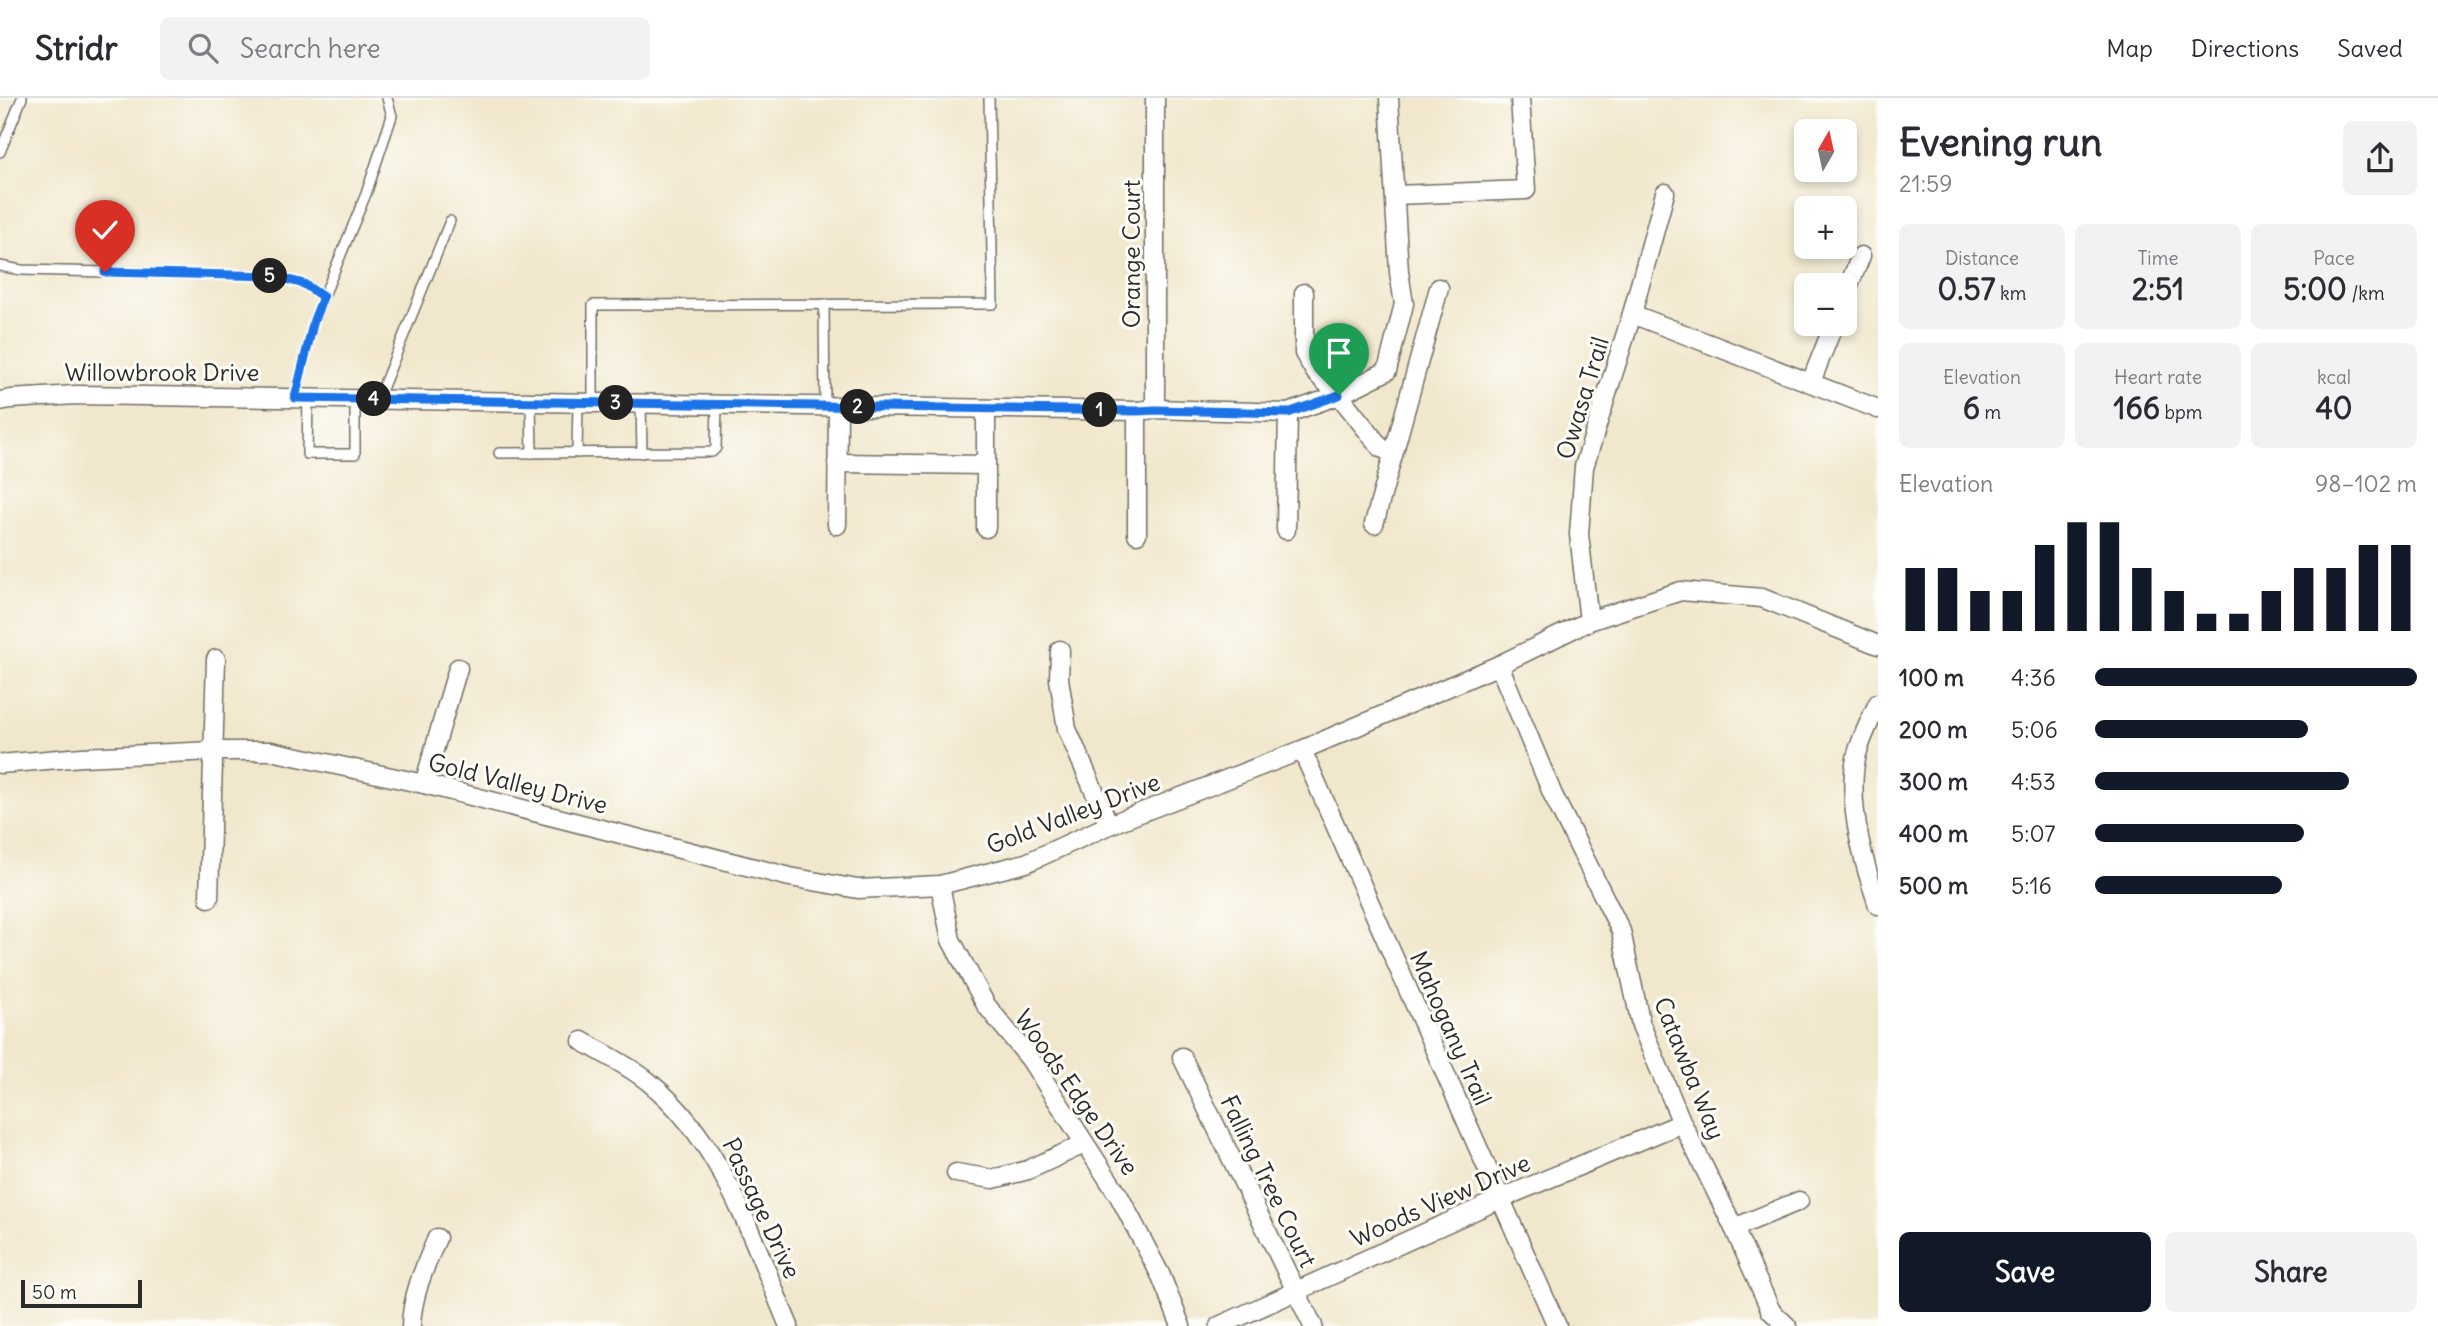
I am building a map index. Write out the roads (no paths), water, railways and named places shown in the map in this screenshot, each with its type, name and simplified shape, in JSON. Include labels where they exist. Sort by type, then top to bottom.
[{"type":"street","name":"Orange Court","points":[[1155,98],[1155,410]]},
{"type":"street","points":[[1389,98],[1395,195],[1526,190],[1520,98]]},
{"type":"street","name":"Owasa Trail","points":[[1590,621],[1579,534],[1584,467],[1632,314],[1665,193]]},
{"type":"street","name":"Willowbrook Drive","points":[[0,401],[76,394],[1288,413],[1339,395],[1387,371],[1404,304],[1399,272],[1395,195]]},
{"type":"street","points":[[1854,273],[1861,256]]},
{"type":"street","points":[[1374,524],[1438,288]]},
{"type":"street","points":[[1304,293],[1304,353],[1317,373],[1339,395],[1381,448],[1393,453]]},
{"type":"street","points":[[1632,314],[1878,409]]},
{"type":"street","points":[[1811,382],[1829,336]]},
{"type":"street","points":[[831,406],[837,463],[837,525]]},
{"type":"street","points":[[986,409],[986,528]]},
{"type":"street","points":[[1137,411],[1138,534]]},
{"type":"street","points":[[1286,530],[1288,413]]},
{"type":"street","points":[[837,463],[986,465]]},
{"type":"street","name":"Gold Valley Drive","points":[[0,764],[82,757],[271,751],[424,784],[790,877],[858,888],[940,885],[1026,863],[1108,825],[1302,750],[1499,665],[1590,621],[1681,591],[1762,598],[1878,645]]},
{"type":"street","points":[[1060,650],[1059,679],[1067,729],[1108,825]]},
{"type":"street","points":[[209,898],[216,659]]},
{"type":"street","name":"Catawba Way","points":[[1499,665],[1553,796],[1620,931],[1640,1025],[1682,1123],[1771,1311],[1787,1326]]},
{"type":"street","points":[[424,784],[458,668]]},
{"type":"street","points":[[1878,703],[1857,754],[1854,794],[1865,867],[1878,905]]},
{"type":"street","name":"Mahogany Trail","points":[[1302,750],[1556,1326]]},
{"type":"street","name":"Woods Edge Drive","points":[[940,885],[951,940],[986,1005],[1030,1059],[1119,1196],[1161,1276],[1181,1326]]},
{"type":"street","name":"Passage Drive","points":[[582,1041],[650,1082],[700,1134],[737,1205],[789,1326]]},
{"type":"street","name":"Falling Tree Court","points":[[1182,1057],[1313,1326]]},
{"type":"street","name":"Woods View Drive","points":[[1219,1326],[1500,1199],[1682,1123]]},
{"type":"street","points":[[956,1173],[993,1179],[1028,1170],[1084,1144]]},
{"type":"street","points":[[1734,1228],[1799,1200]]},
{"type":"street","points":[[411,1326],[421,1275],[437,1238]]},
{"type":"lane","points":[[0,152],[22,98]]},
{"type":"lane","points":[[355,399],[355,454],[307,454],[301,398],[314,320],[366,194],[392,116],[387,98]]},
{"type":"lane","points":[[577,453],[586,402],[593,305],[993,304],[989,98]]},
{"type":"lane","points":[[378,399],[450,221]]},
{"type":"lane","points":[[0,266],[21,270],[274,276],[304,284],[323,297]]},
{"type":"lane","points":[[824,304],[831,406]]},
{"type":"lane","points":[[531,402],[532,453]]},
{"type":"lane","points":[[641,403],[642,453]]},
{"type":"lane","points":[[499,453],[712,452],[716,448],[717,404]]}]
